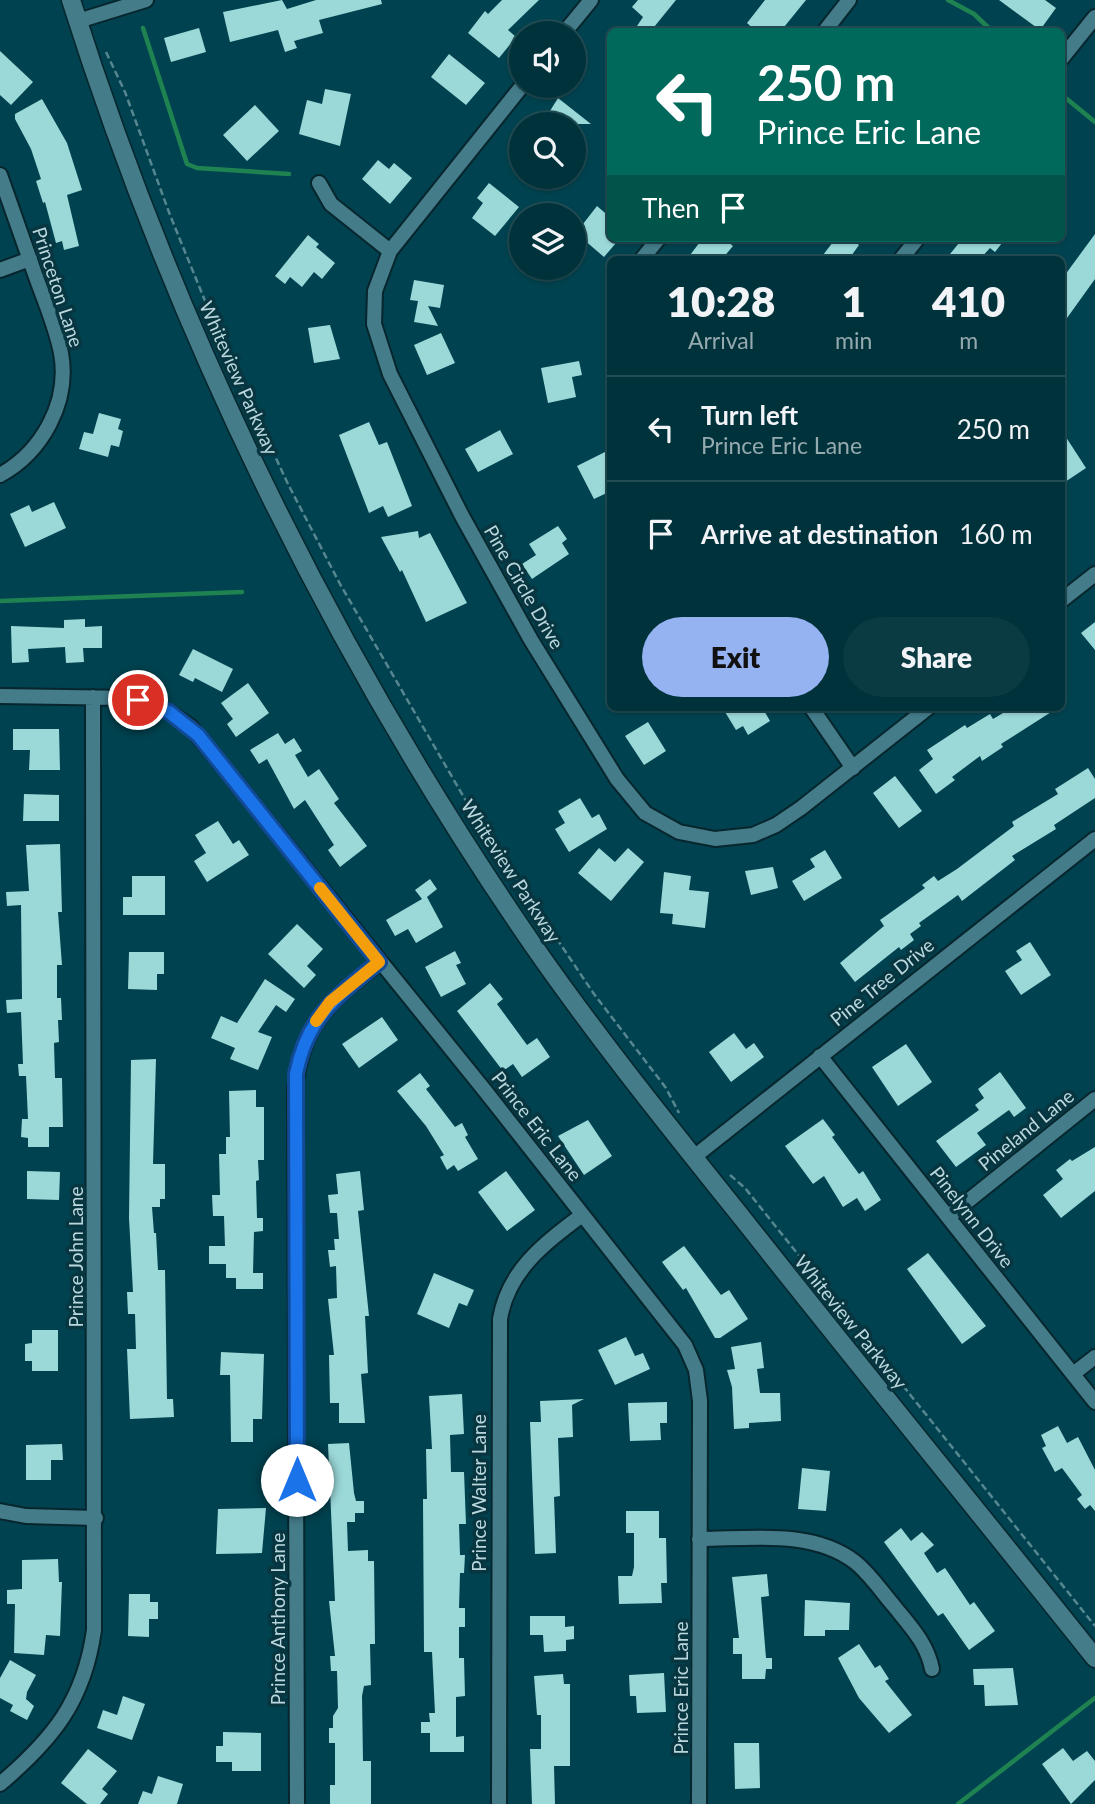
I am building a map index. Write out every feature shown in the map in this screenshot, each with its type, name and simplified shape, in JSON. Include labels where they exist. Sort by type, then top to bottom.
[{"type":"street","name":"Whiteview Parkway","points":[[71,0],[117,137],[183,305],[256,466],[339,627],[435,791],[519,923],[613,1055],[1095,1658]]},
{"type":"street","points":[[78,21],[146,0]]},
{"type":"street","points":[[574,21],[591,0]]},
{"type":"street","points":[[827,28],[849,0]]},
{"type":"street","points":[[1065,54],[1095,17]]},
{"type":"street","name":"Pine Circle Drive","points":[[512,98],[390,251],[377,281],[373,313],[376,337],[390,374],[499,584],[565,697],[632,800],[653,819],[678,832],[705,839],[734,839],[754,835],[776,825],[924,711]]},
{"type":"street","name":"Princeton Lane","points":[[0,175],[58,342],[62,377],[57,405],[40,440],[25,458],[0,475]]},
{"type":"street","points":[[319,183],[331,204],[390,251]]},
{"type":"street","points":[[644,256],[656,242]]},
{"type":"street","points":[[903,256],[915,242]]},
{"type":"street","points":[[0,270],[30,259]]},
{"type":"street","points":[[1065,598],[1095,574]]},
{"type":"street","name":"Prince Eric Lane","points":[[0,696],[121,697],[148,703],[169,712],[191,727],[669,1322],[693,1363],[700,1401],[699,1804]]},
{"type":"street","name":"Prince John Lane","points":[[0,1784],[50,1738],[66,1715],[82,1680],[94,1630],[96,1518],[93,697]]},
{"type":"street","points":[[814,711],[853,768]]},
{"type":"street","name":"Pine Tree Drive","points":[[694,1157],[1095,839]]},
{"type":"street","name":"Prince Anthony Lane","points":[[297,1804],[295,1089],[303,1048],[319,1016],[340,994],[379,962]]},
{"type":"street","name":"Pinelynn Drive","points":[[820,1056],[1095,1402]]},
{"type":"street","name":"Pineland Lane","points":[[948,1217],[1095,1099]]},
{"type":"street","name":"Prince Walter Lane","points":[[499,1804],[499,1330],[506,1296],[518,1273],[547,1241],[582,1215]]},
{"type":"street","points":[[1073,1374],[1095,1357]]},
{"type":"street","points":[[0,1511],[26,1516],[96,1518]]},
{"type":"street","points":[[699,1539],[792,1539],[841,1553],[863,1569],[916,1633],[928,1654],[932,1669]]},
{"type":"path","points":[[106,51],[125,92],[170,215],[223,345],[288,484],[340,584],[480,825],[594,994],[666,1088],[681,1115]]},
{"type":"path","points":[[728,1174],[753,1197],[1095,1626]]},
{"type":"building","points":[[282,0],[287,9],[316,0],[381,0],[382,4],[319,20],[323,33],[294,41],[297,48],[285,52],[278,30],[230,42],[223,12]]},
{"type":"building","points":[[502,0],[539,0],[517,21],[509,21],[509,46],[499,58],[468,33],[485,11],[488,14]]},
{"type":"building","points":[[638,0],[676,0],[653,28],[636,28],[643,17],[632,7]]},
{"type":"building","points":[[765,0],[806,0],[783,28],[753,28],[747,23]]},
{"type":"building","points":[[999,0],[1045,0],[1056,8],[1041,28],[1037,28]]},
{"type":"building","points":[[199,28],[206,52],[171,62],[164,38]]},
{"type":"building","points":[[0,51],[33,82],[11,105],[0,95]]},
{"type":"building","points":[[449,54],[485,83],[466,105],[431,77]]},
{"type":"building","points":[[325,89],[351,94],[340,146],[299,134],[307,100],[322,104]]},
{"type":"building","points":[[558,98],[576,112],[549,112]]},
{"type":"building","points":[[42,99],[67,143],[82,190],[67,195],[79,246],[64,250],[62,241],[56,243],[45,202],[43,203],[36,181],[41,179],[31,149],[15,119],[15,114]]},
{"type":"building","points":[[255,105],[279,131],[247,161],[223,135]]},
{"type":"building","points":[[378,160],[389,169],[394,163],[412,178],[390,204],[362,179]]},
{"type":"building","points":[[489,183],[514,203],[509,203],[509,219],[495,236],[472,218],[483,203],[477,198]]},
{"type":"building","points":[[597,206],[607,215],[607,242],[616,243],[604,257],[586,242],[586,220]]},
{"type":"building","points":[[1095,234],[1095,279],[1065,321],[1065,275]]},
{"type":"building","points":[[308,235],[319,244],[316,247],[335,263],[322,279],[314,272],[302,287],[290,277],[285,284],[275,276]]},
{"type":"building","points":[[700,242],[728,242],[733,246],[725,256],[689,256]]},
{"type":"building","points":[[833,242],[855,242],[859,245],[851,256],[822,256]]},
{"type":"building","points":[[960,242],[1003,242],[995,252],[990,248],[983,256],[948,256]]},
{"type":"building","points":[[414,280],[444,285],[440,308],[428,306],[438,326],[414,322],[418,301],[410,300]]},
{"type":"building","points":[[330,325],[340,359],[314,363],[308,328]]},
{"type":"building","points":[[441,333],[455,363],[427,375],[414,345]]},
{"type":"building","points":[[579,361],[582,375],[572,377],[576,397],[548,403],[541,368]]},
{"type":"building","points":[[99,413],[121,419],[118,429],[123,431],[119,447],[111,445],[108,457],[79,449],[84,432],[93,434]]},
{"type":"building","points":[[369,422],[379,445],[387,442],[412,506],[388,517],[383,506],[369,513],[339,435]]},
{"type":"building","points":[[500,430],[513,454],[478,472],[465,449]]},
{"type":"building","points":[[1065,436],[1086,468],[1065,482]]},
{"type":"building","points":[[607,451],[607,493],[594,499],[577,466]]},
{"type":"building","points":[[54,502],[66,528],[25,547],[10,514],[29,505],[32,512]]},
{"type":"building","points":[[558,526],[567,539],[562,543],[569,554],[532,579],[522,564],[536,555],[529,544]]},
{"type":"building","points":[[418,531],[419,538],[430,533],[467,603],[426,622],[402,570],[400,572],[381,537]]},
{"type":"building","points":[[85,619],[85,627],[102,626],[102,648],[83,648],[84,662],[66,663],[65,647],[28,649],[29,662],[12,663],[11,626],[64,628],[64,620]]},
{"type":"building","points":[[1095,622],[1095,650],[1081,633]]},
{"type":"building","points":[[193,649],[233,669],[222,692],[195,678],[193,682],[179,675]]},
{"type":"building","points":[[248,683],[269,713],[236,737],[227,724],[233,719],[221,703]]},
{"type":"building","points":[[724,711],[764,711],[770,721],[748,735],[743,726],[736,730]]},
{"type":"building","points":[[1006,711],[1053,711],[1001,744],[1003,747],[982,761],[980,756],[952,777],[955,780],[936,794],[919,770],[933,759],[927,750],[965,725],[967,728],[990,714],[993,719]]},
{"type":"building","points":[[648,722],[666,751],[644,765],[625,736]]},
{"type":"building","points":[[13,729],[59,729],[60,770],[29,770],[30,750],[13,750]]},
{"type":"building","points":[[278,733],[285,744],[294,738],[302,751],[295,755],[308,777],[319,769],[339,799],[334,803],[367,846],[340,867],[328,850],[334,845],[305,800],[294,809],[267,759],[259,764],[250,750]]},
{"type":"building","points":[[1088,768],[1095,779],[1095,798],[1054,825],[1056,829],[1012,856],[1015,860],[962,901],[958,895],[919,923],[921,926],[910,934],[914,940],[901,950],[899,947],[855,982],[840,963],[884,926],[880,920],[925,888],[922,885],[934,876],[938,881],[957,869],[1014,826],[1012,822],[1058,794],[1055,789]]},
{"type":"building","points":[[895,776],[922,811],[899,828],[873,793]]},
{"type":"building","points":[[24,794],[59,795],[59,821],[23,821]]},
{"type":"building","points":[[580,798],[592,818],[599,814],[607,829],[569,852],[555,829],[565,823],[558,811]]},
{"type":"building","points":[[218,821],[233,844],[239,840],[249,855],[207,882],[194,861],[206,853],[195,835]]},
{"type":"building","points":[[60,844],[62,912],[58,912],[62,965],[57,965],[57,998],[61,998],[62,1020],[58,1020],[59,1042],[54,1043],[55,1078],[62,1078],[63,1127],[49,1127],[49,1147],[28,1147],[28,1138],[21,1137],[22,1119],[28,1119],[26,1076],[19,1076],[18,1064],[23,1064],[21,1012],[7,1013],[6,1000],[22,999],[21,905],[7,906],[6,892],[29,891],[26,845]]},
{"type":"building","points":[[599,848],[615,862],[628,848],[644,862],[611,901],[578,873]]},
{"type":"building","points":[[825,850],[842,878],[804,901],[792,881],[815,867],[810,859]]},
{"type":"building","points":[[773,867],[778,888],[751,895],[745,871]]},
{"type":"building","points":[[664,872],[691,876],[689,890],[709,892],[705,928],[672,924],[673,914],[660,913]]},
{"type":"building","points":[[132,876],[165,876],[165,915],[123,915],[123,897],[132,897]]},
{"type":"building","points":[[430,879],[437,889],[427,897],[443,927],[416,943],[408,929],[395,936],[386,920],[422,899],[415,890]]},
{"type":"building","points":[[297,924],[323,949],[307,966],[316,975],[304,988],[268,954]]},
{"type":"building","points":[[1030,942],[1051,975],[1021,995],[1005,971],[1022,960],[1016,951]]},
{"type":"building","points":[[455,951],[461,963],[456,965],[466,984],[441,997],[425,967]]},
{"type":"building","points":[[129,952],[164,952],[164,974],[157,974],[157,990],[128,989]]},
{"type":"building","points":[[265,979],[295,999],[286,1012],[276,1005],[258,1032],[272,1037],[258,1070],[230,1059],[235,1048],[211,1038],[221,1016],[237,1023]]},
{"type":"building","points":[[490,983],[503,999],[497,1004],[527,1045],[537,1038],[550,1057],[522,1077],[513,1064],[503,1071],[457,1011]]},
{"type":"building","points":[[382,1017],[398,1040],[359,1068],[342,1044]]},
{"type":"building","points":[[734,1033],[746,1049],[754,1043],[764,1057],[731,1082],[709,1052]]},
{"type":"building","points":[[906,1044],[932,1082],[898,1106],[872,1067]]},
{"type":"building","points":[[156,1059],[153,1164],[165,1164],[165,1199],[160,1199],[160,1207],[152,1207],[158,1270],[165,1270],[167,1399],[173,1399],[174,1417],[130,1419],[127,1349],[136,1349],[135,1314],[128,1314],[127,1292],[133,1292],[129,1218],[131,1060]]},
{"type":"building","points":[[1000,1072],[1026,1108],[1014,1117],[1009,1110],[977,1133],[986,1145],[956,1167],[936,1141],[979,1110],[975,1105],[984,1098],[978,1089]]},
{"type":"building","points":[[420,1073],[430,1086],[426,1089],[455,1127],[462,1123],[468,1135],[465,1137],[478,1159],[458,1171],[454,1165],[447,1170],[440,1157],[444,1155],[426,1126],[397,1091]]},
{"type":"building","points":[[256,1090],[256,1107],[264,1107],[264,1160],[258,1160],[259,1180],[256,1181],[257,1218],[263,1218],[263,1231],[254,1232],[253,1273],[263,1273],[263,1289],[236,1289],[236,1278],[226,1278],[226,1264],[209,1264],[209,1246],[225,1246],[224,1216],[213,1216],[212,1195],[220,1195],[219,1154],[226,1154],[226,1137],[230,1137],[229,1091]]},
{"type":"building","points":[[823,1119],[835,1135],[832,1137],[859,1174],[863,1171],[881,1200],[865,1211],[857,1198],[843,1207],[824,1176],[813,1184],[785,1146]]},
{"type":"building","points":[[588,1120],[612,1156],[584,1175],[558,1136]]},
{"type":"building","points":[[1095,1147],[1095,1191],[1061,1218],[1043,1195],[1063,1179],[1056,1170],[1070,1159],[1072,1161]]},
{"type":"building","points":[[27,1171],[60,1172],[59,1200],[27,1199]]},
{"type":"building","points":[[360,1171],[364,1210],[358,1211],[369,1316],[365,1316],[368,1373],[361,1374],[365,1423],[339,1423],[339,1403],[330,1403],[329,1355],[334,1355],[328,1299],[337,1298],[336,1266],[330,1267],[328,1250],[335,1250],[334,1239],[339,1239],[337,1213],[330,1213],[328,1195],[338,1194],[336,1174]]},
{"type":"building","points":[[506,1171],[535,1210],[507,1231],[478,1192]]},
{"type":"building","points":[[684,1246],[721,1295],[729,1290],[748,1319],[720,1338],[715,1338],[686,1288],[683,1290],[662,1262]]},
{"type":"building","points":[[928,1253],[986,1326],[962,1344],[907,1269]]},
{"type":"building","points":[[434,1273],[474,1290],[467,1306],[459,1303],[449,1328],[417,1314]]},
{"type":"building","points":[[32,1330],[58,1330],[58,1371],[32,1371],[32,1361],[25,1361],[25,1344],[32,1343]]},
{"type":"building","points":[[626,1337],[635,1356],[643,1353],[650,1369],[615,1385],[598,1350]]},
{"type":"building","points":[[761,1342],[764,1368],[757,1369],[760,1393],[780,1393],[781,1421],[749,1423],[749,1428],[734,1429],[732,1387],[727,1370],[735,1369],[731,1347]]},
{"type":"building","points":[[221,1352],[264,1354],[262,1419],[253,1419],[253,1442],[231,1442],[230,1375],[220,1375]]},
{"type":"building","points":[[462,1394],[464,1434],[450,1435],[451,1472],[464,1472],[466,1524],[459,1524],[460,1555],[465,1555],[464,1573],[460,1573],[459,1608],[465,1608],[465,1627],[459,1627],[459,1658],[464,1658],[465,1696],[456,1697],[456,1737],[464,1736],[464,1752],[430,1752],[430,1733],[421,1733],[421,1722],[430,1722],[429,1713],[435,1713],[432,1652],[424,1652],[423,1499],[427,1499],[426,1449],[432,1449],[429,1396]]},
{"type":"building","points":[[584,1399],[572,1405],[573,1437],[558,1438],[560,1496],[554,1497],[556,1553],[535,1554],[530,1422],[541,1422],[540,1401]]},
{"type":"building","points":[[667,1402],[667,1423],[660,1423],[661,1440],[630,1441],[628,1403]]},
{"type":"building","points":[[1058,1426],[1067,1443],[1078,1437],[1095,1470],[1095,1511],[1090,1505],[1085,1509],[1077,1499],[1082,1495],[1062,1468],[1055,1472],[1042,1448],[1046,1446],[1041,1435]]},
{"type":"building","points":[[349,1443],[354,1493],[356,1501],[364,1501],[364,1513],[355,1513],[355,1522],[347,1522],[348,1551],[368,1550],[368,1561],[374,1561],[375,1644],[370,1644],[371,1685],[364,1686],[362,1696],[363,1761],[371,1761],[371,1804],[330,1804],[330,1785],[335,1785],[335,1743],[329,1743],[329,1728],[333,1728],[333,1716],[338,1708],[337,1671],[331,1671],[330,1656],[335,1656],[329,1601],[335,1601],[328,1444]]},
{"type":"building","points":[[62,1444],[63,1460],[51,1460],[51,1480],[26,1480],[26,1445]]},
{"type":"building","points":[[802,1468],[830,1471],[826,1511],[798,1509]]},
{"type":"building","points":[[266,1508],[262,1553],[216,1554],[218,1509]]},
{"type":"building","points":[[626,1511],[659,1511],[659,1538],[666,1538],[667,1583],[661,1583],[662,1603],[619,1604],[618,1576],[632,1576],[634,1567],[634,1533],[626,1533]]},
{"type":"building","points":[[901,1528],[911,1541],[922,1532],[934,1545],[924,1553],[937,1573],[945,1568],[970,1605],[974,1602],[995,1631],[969,1650],[943,1613],[938,1616],[884,1542]]},
{"type":"building","points":[[58,1559],[59,1582],[62,1582],[60,1636],[46,1635],[44,1655],[14,1653],[15,1604],[7,1604],[7,1590],[22,1589],[22,1560]]},
{"type":"building","points":[[767,1574],[769,1596],[761,1597],[766,1658],[772,1658],[772,1669],[766,1669],[765,1679],[742,1679],[742,1654],[733,1654],[733,1638],[739,1638],[732,1577]]},
{"type":"building","points":[[129,1594],[150,1594],[150,1602],[158,1602],[158,1619],[149,1619],[149,1637],[128,1636]]},
{"type":"building","points":[[805,1600],[850,1603],[849,1630],[825,1630],[825,1636],[804,1636]]},
{"type":"building","points":[[530,1616],[565,1616],[565,1627],[574,1626],[574,1639],[566,1640],[566,1651],[544,1652],[543,1635],[530,1635]]},
{"type":"building","points":[[859,1644],[875,1668],[880,1665],[889,1679],[885,1681],[912,1715],[889,1733],[859,1698],[838,1658]]},
{"type":"building","points":[[10,1660],[36,1675],[27,1692],[26,1699],[34,1706],[27,1720],[10,1711],[13,1705],[0,1698],[0,1678]]},
{"type":"building","points":[[1013,1668],[1018,1705],[985,1706],[984,1685],[974,1685],[973,1669]]},
{"type":"building","points":[[664,1673],[666,1712],[637,1713],[636,1696],[630,1696],[629,1675]]},
{"type":"building","points":[[563,1674],[564,1684],[570,1684],[570,1766],[554,1766],[555,1804],[532,1804],[530,1749],[541,1749],[541,1715],[537,1715],[534,1676]]},
{"type":"building","points":[[123,1696],[145,1704],[132,1740],[97,1728],[103,1710],[117,1715]]},
{"type":"building","points":[[223,1732],[261,1733],[261,1771],[232,1771],[232,1762],[216,1762],[216,1746],[223,1746]]},
{"type":"building","points":[[734,1743],[759,1743],[760,1788],[735,1789]]},
{"type":"building","points":[[1063,1748],[1073,1761],[1087,1751],[1095,1761],[1095,1780],[1071,1804],[1042,1764]]},
{"type":"building","points":[[88,1749],[117,1771],[102,1789],[108,1794],[100,1804],[87,1804],[61,1783]]},
{"type":"building","points":[[158,1776],[183,1784],[177,1804],[138,1804],[143,1791],[152,1794]]},
{"type":"waterway","points":[[948,0],[974,14],[989,28]]},
{"type":"waterway","points":[[143,28],[187,164],[197,168],[289,174]]},
{"type":"waterway","points":[[1065,97],[1095,122]]},
{"type":"waterway","points":[[0,601],[242,592]]},
{"type":"waterway","points":[[958,1804],[1095,1698]]},
{"type":"slow traffic","points":[[316,1021],[330,1002],[379,962],[320,888]]},
{"type":"route","points":[[138,700],[169,712],[198,735],[379,962],[330,1002],[319,1016],[308,1035],[296,1074],[297,1480]]}]
